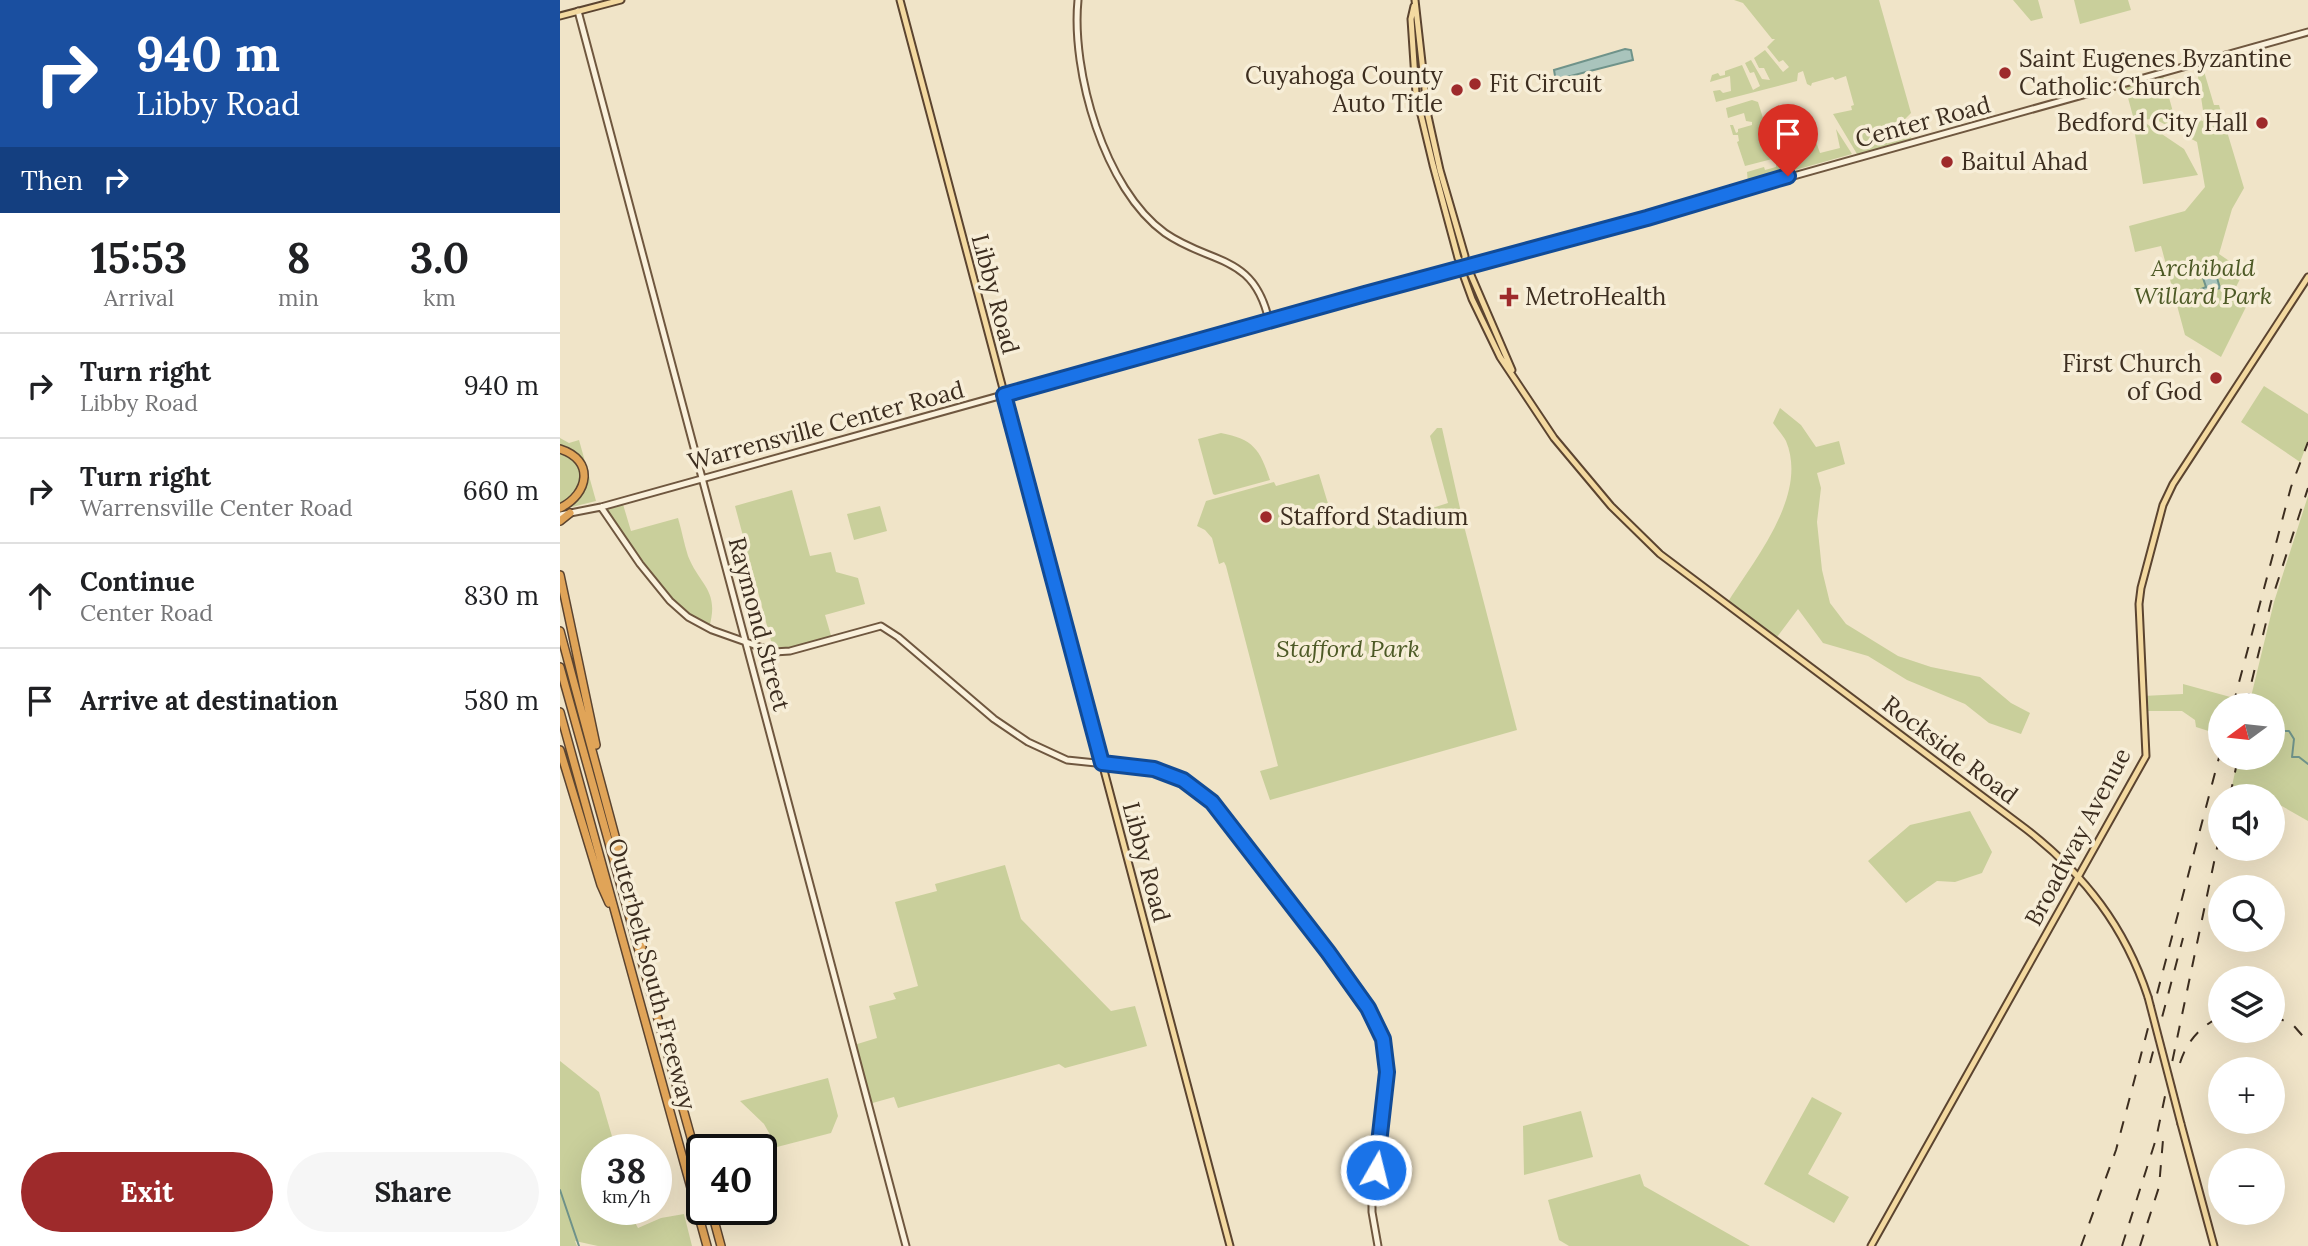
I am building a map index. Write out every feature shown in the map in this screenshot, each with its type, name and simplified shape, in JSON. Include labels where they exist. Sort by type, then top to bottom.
[{"type":"highway","points":[[560,449],[571,453],[579,462],[584,480],[578,497],[560,508]]},
{"type":"highway","points":[[560,521],[570,513]]},
{"type":"highway","points":[[560,575],[593,731],[597,767]]},
{"type":"highway","points":[[560,631],[622,862],[669,1060]]},
{"type":"highway","name":"Outerbelt South Freeway","points":[[560,667],[690,1134]]},
{"type":"highway","name":"Outerbelt South Freeway","points":[[560,712],[707,1246]]},
{"type":"highway","points":[[560,750],[601,885],[620,929]]},
{"type":"highway","points":[[715,1225],[720,1246]]},
{"type":"main road","points":[[560,16],[621,0]]},
{"type":"main road","name":"Libby Road","points":[[900,0],[1230,1246]]},
{"type":"main road","name":"Rockside Road","points":[[1415,2],[1411,19],[1416,94],[1424,132],[1457,253],[1465,267],[1464,277],[1500,357],[1577,468],[1660,554],[2026,829],[2080,876],[2113,920],[2138,967],[2214,1246]]},
{"type":"main road","name":"Broadway Avenue","points":[[1871,1246],[2146,756],[2139,604],[2163,505],[2181,471],[2308,277]]},
{"type":"street","points":[[1077,0],[1076,40],[1081,68],[1096,125],[1120,179],[1139,207],[1164,232],[1195,249],[1226,261],[1247,276],[1262,298],[1269,321]]},
{"type":"street","name":"Raymond Street","points":[[578,11],[906,1246]]},
{"type":"street","name":"Center Road","points":[[1465,267],[2308,32]]},
{"type":"street","name":"Warrensville Center Road","points":[[560,515],[601,507],[1465,267]]},
{"type":"street","points":[[601,507],[640,564],[670,601],[688,617],[712,630],[774,652],[790,651],[881,626],[898,637],[993,719],[1028,742],[1067,760],[1154,769],[1183,780],[1212,802],[1328,952],[1377,1023],[1386,1054],[1387,1072],[1372,1195],[1378,1246]]},
{"type":"green space","points":[[1734,0],[1879,0],[1911,113],[1899,125],[1913,140],[1857,154],[1833,114],[1852,110],[1851,106],[1854,105],[1846,76],[1812,83],[1811,86],[1807,84],[1803,71],[1798,73],[1797,81],[1716,102],[1713,91],[1731,91],[1730,76],[1710,82],[1712,75],[1725,75],[1725,71],[1742,65],[1753,90],[1760,86],[1754,72],[1750,73],[1745,63],[1751,60],[1762,79],[1770,80],[1764,68],[1759,68],[1754,58],[1765,50],[1783,72],[1789,67],[1783,60],[1779,62],[1767,47],[1775,39],[1772,39],[1743,3]]},
{"type":"green space","points":[[2013,0],[2038,0],[2043,18],[2031,21]]},
{"type":"green space","points":[[2074,0],[2128,0],[2131,10],[2080,24]]},
{"type":"green space","name":"Archibald Willard Park","points":[[2203,68],[2214,105],[2219,105],[2244,188],[2232,209],[2219,254],[2244,271],[2233,293],[2246,307],[2221,357],[2185,335],[2161,246],[2135,252],[2129,226],[2185,211],[2205,187],[2197,142],[2155,119],[2134,120],[2124,83],[2162,72],[2173,112],[2203,121],[2197,70]]},
{"type":"green space","points":[[1752,100],[1758,102],[1767,131],[1791,125],[1794,128],[1774,137],[1776,158],[1745,166],[1737,142],[1738,135],[1733,135],[1730,125],[1733,125],[1736,133],[1738,129],[1752,125],[1752,122],[1746,121],[1744,113],[1728,118],[1726,108]]},
{"type":"green space","points":[[2144,122],[2184,149],[2198,175],[2143,184],[2134,128]]},
{"type":"green space","points":[[1836,129],[1852,154],[1748,183],[1747,172],[1776,167],[1782,148],[1795,144],[1796,148],[1807,145],[1807,141],[1815,139],[1820,153],[1840,148]]},
{"type":"green space","points":[[2264,386],[2308,414],[2308,442],[2300,462],[2241,422]]},
{"type":"green space","points":[[1780,408],[1801,425],[1816,447],[1839,441],[1845,464],[1817,473],[1821,488],[1817,522],[1822,570],[1830,603],[1846,624],[1898,656],[1931,667],[1980,677],[2011,703],[2030,713],[2021,734],[1989,723],[1965,704],[1907,680],[1868,656],[1823,643],[1798,609],[1774,641],[1726,605],[1775,527],[1790,484],[1791,462],[1786,441],[1773,423]]},
{"type":"green space","name":"Stafford Park","points":[[1437,428],[1442,428],[1464,526],[1517,730],[1270,800],[1260,771],[1278,766],[1226,566],[1224,562],[1219,564],[1212,538],[1197,526],[1206,501],[1274,482],[1276,486],[1319,474],[1333,520],[1348,519],[1376,526],[1448,503],[1430,436]]},
{"type":"green space","points":[[1221,433],[1232,435],[1254,447],[1263,460],[1270,480],[1213,494],[1198,439]]},
{"type":"green space","points":[[560,438],[569,443],[579,440],[596,501],[564,509],[580,494],[585,475],[579,458],[560,446]]},
{"type":"green space","points":[[560,452],[577,465],[582,484],[573,498],[560,506]]},
{"type":"green space","points":[[792,490],[810,556],[831,552],[836,572],[858,578],[865,604],[825,615],[832,639],[774,652],[735,506]]},
{"type":"green space","points":[[2308,496],[2308,821],[2285,808],[2285,784],[2232,784],[2235,770],[2286,770],[2286,693],[2252,693],[2274,602]]},
{"type":"green space","points":[[622,501],[631,531],[678,518],[688,556],[710,596],[712,615],[709,628],[688,617],[670,601],[601,507]]},
{"type":"green space","points":[[880,506],[887,531],[854,540],[847,514]]},
{"type":"green space","points":[[2183,684],[2216,693],[2208,693],[2208,731],[2196,727],[2195,720],[2182,711],[2143,711],[2143,696],[2183,694]]},
{"type":"green space","points":[[1970,811],[1992,852],[1982,873],[1955,882],[1937,881],[1906,903],[1868,861],[1910,825]]},
{"type":"green space","points":[[1005,865],[1021,919],[1111,1011],[1135,1006],[1147,1046],[1065,1068],[1059,1064],[898,1108],[894,1097],[869,1104],[854,1045],[877,1038],[869,1006],[896,999],[893,993],[918,986],[895,902],[937,891],[935,884]]},
{"type":"green space","points":[[560,1061],[599,1092],[611,1134],[581,1134],[581,1225],[636,1225],[638,1228],[645,1225],[672,1225],[672,1216],[684,1214],[692,1246],[598,1246],[575,1241],[577,1246],[560,1246]]},
{"type":"green space","points":[[828,1078],[838,1116],[831,1133],[777,1147],[777,1134],[770,1134],[764,1124],[740,1101]]},
{"type":"green space","points":[[1812,1097],[1842,1113],[1808,1174],[1849,1197],[1834,1223],[1764,1184]]},
{"type":"green space","points":[[1581,1111],[1593,1157],[1524,1175],[1523,1126]]},
{"type":"green space","points":[[1640,1174],[1644,1186],[1750,1246],[1569,1246],[1559,1240],[1548,1200]]},
{"type":"water","points":[[1625,49],[1631,50],[1633,60],[1559,79],[1555,76],[1554,70]]},
{"type":"water","points":[[2215,271],[2220,288],[2202,293],[2201,289],[2206,287],[2202,275]]},
{"type":"waterway","points":[[2286,731],[2289,731],[2294,739],[2292,757],[2299,757],[2308,764]]},
{"type":"waterway","points":[[560,1190],[579,1246]]},
{"type":"railway","points":[[2236,693],[2291,487],[2308,442]]},
{"type":"railway","points":[[2249,693],[2271,602],[2308,488]]},
{"type":"railway","points":[[2081,1246],[2116,1150],[2216,770]]},
{"type":"railway","points":[[2233,784],[2235,770]]},
{"type":"railway","points":[[2122,1246],[2156,1139],[2214,861]]},
{"type":"railway","points":[[2150,1063],[2183,938]]},
{"type":"railway","points":[[2285,1021],[2294,1026],[2308,1042]]},
{"type":"railway","points":[[2180,1063],[2195,1035],[2208,1024]]},
{"type":"railway","points":[[2140,1246],[2159,1187],[2163,1140]]},
{"type":"place","name":"Saint Eugenes Byzantine Catholic Church","points":[[2005,73]]},
{"type":"place","name":"Fit Circuit","points":[[1475,84]]},
{"type":"place","name":"Cuyahoga County Auto Title","points":[[1457,90]]},
{"type":"place","name":"Bedford City Hall","points":[[2262,123]]},
{"type":"place","name":"Baitul Ahad","points":[[1947,162]]},
{"type":"place","name":"MetroHealth","points":[[1509,297]]},
{"type":"place","name":"First Church of God","points":[[2216,378]]},
{"type":"place","name":"Stafford Stadium","points":[[1266,517]]},
{"type":"route","points":[[1376,1170],[1387,1072],[1383,1039],[1368,1008],[1212,802],[1183,780],[1154,769],[1102,763],[1004,395],[1647,218],[1788,176]]}]
